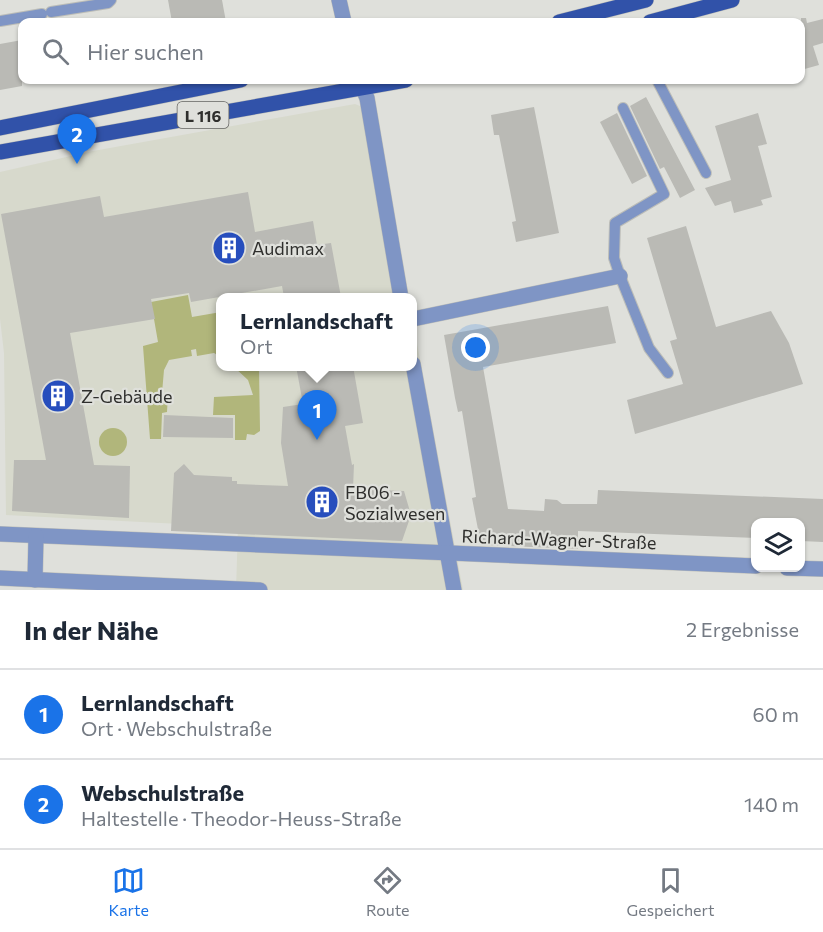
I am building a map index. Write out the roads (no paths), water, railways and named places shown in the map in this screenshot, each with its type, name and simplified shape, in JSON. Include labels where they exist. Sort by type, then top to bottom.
[{"type":"main road","points":[[575,18],[646,0]]},
{"type":"main road","points":[[665,18],[732,0]]},
{"type":"main road","name":"L 116","points":[[0,128],[221,84]]},
{"type":"main road","name":"L 116","points":[[0,152],[384,84]]},
{"type":"street","points":[[339,0],[343,18]]},
{"type":"street","points":[[362,88],[399,293]]},
{"type":"street","points":[[417,318],[620,276]]},
{"type":"street","points":[[414,371],[450,554],[454,590]]},
{"type":"street","name":"Richard-Wagner-Straße","points":[[0,534],[751,566]]},
{"type":"street","points":[[35,580],[36,536]]},
{"type":"street","points":[[805,568],[823,569]]},
{"type":"street","points":[[0,578],[260,590]]},
{"type":"lane","points":[[0,21],[108,3],[111,0]]},
{"type":"lane","points":[[659,84],[706,173]]},
{"type":"lane","points":[[623,108],[664,194],[615,223],[614,258],[649,348],[668,373]]},
{"type":"place","name":"Webschulstraße","points":[[77,164]]},
{"type":"place","name":"Audimax","points":[[229,248]]},
{"type":"place","name":"Z-Gebäude","points":[[58,396]]},
{"type":"place","name":"Lernlandschaft","points":[[317,440]]},
{"type":"place","name":"FB06 - Sozialwesen","points":[[322,502]]}]
